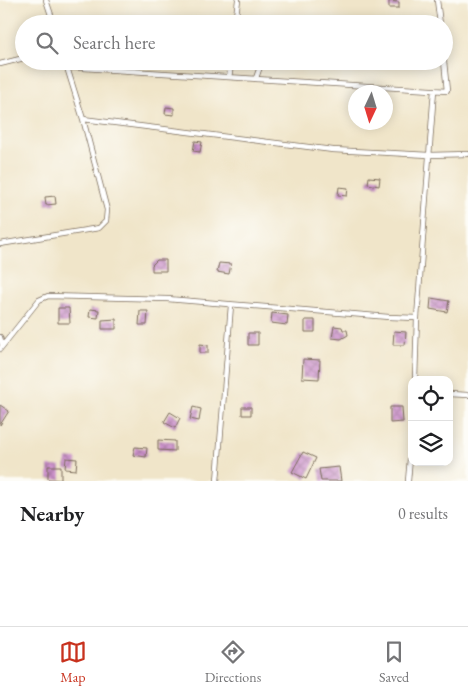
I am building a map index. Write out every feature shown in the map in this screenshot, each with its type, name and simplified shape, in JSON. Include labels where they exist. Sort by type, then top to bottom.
[{"type":"street","points":[[46,0],[51,15]]},
{"type":"street","points":[[237,15],[238,0]]},
{"type":"street","points":[[438,0],[439,15]]},
{"type":"street","points":[[0,64],[15,60]]},
{"type":"street","points":[[0,244],[99,228],[106,221],[107,210],[68,70]]},
{"type":"street","points":[[116,70],[447,91],[445,70]]},
{"type":"street","points":[[229,77],[230,70]]},
{"type":"street","points":[[256,78],[259,70]]},
{"type":"street","points":[[415,376],[417,318],[434,90]]},
{"type":"street","points":[[83,119],[333,150],[468,154]]},
{"type":"street","points":[[1,347],[39,300],[48,296],[167,299],[417,318]]},
{"type":"street","points":[[217,481],[231,305]]},
{"type":"street","points":[[0,337],[1,347]]},
{"type":"street","points":[[453,394],[468,394]]},
{"type":"street","points":[[408,481],[409,466]]},
{"type":"building","points":[[389,1],[399,2],[399,8],[389,8]]},
{"type":"building","points":[[166,107],[174,108],[174,115],[165,114]]},
{"type":"building","points":[[195,141],[202,142],[200,152],[193,151]]},
{"type":"building","points":[[369,177],[380,178],[379,186],[368,184]]},
{"type":"building","points":[[339,187],[348,188],[347,196],[338,195]]},
{"type":"building","points":[[55,196],[56,204],[46,205],[45,197]]},
{"type":"building","points":[[157,260],[166,260],[166,271],[152,271],[152,265]]},
{"type":"building","points":[[219,263],[231,264],[229,274],[217,272]]},
{"type":"building","points":[[431,298],[449,301],[447,312],[430,309]]},
{"type":"building","points":[[58,308],[69,308],[70,323],[58,323]]},
{"type":"building","points":[[90,309],[99,310],[98,318],[89,317]]},
{"type":"building","points":[[140,311],[148,311],[147,325],[139,325]]},
{"type":"building","points":[[272,313],[288,315],[287,325],[271,323]]},
{"type":"building","points":[[116,319],[116,329],[102,329],[102,320]]},
{"type":"building","points":[[305,320],[315,320],[315,332],[305,332]]},
{"type":"building","points":[[334,326],[347,330],[348,335],[341,339],[332,338]]},
{"type":"building","points":[[394,331],[406,332],[405,345],[393,345]]},
{"type":"building","points":[[248,333],[258,333],[258,345],[248,345]]},
{"type":"building","points":[[200,344],[208,345],[208,353],[200,353]]},
{"type":"building","points":[[303,359],[320,360],[319,379],[302,378]]},
{"type":"building","points":[[0,405],[9,411],[0,425]]},
{"type":"building","points":[[193,407],[201,409],[199,421],[190,419]]},
{"type":"building","points":[[242,407],[251,407],[251,415],[242,415]]},
{"type":"building","points":[[390,407],[402,407],[403,422],[390,423]]},
{"type":"building","points":[[170,412],[180,418],[175,428],[164,422]]},
{"type":"building","points":[[158,440],[175,441],[175,451],[158,450]]},
{"type":"building","points":[[135,447],[147,448],[146,457],[133,455]]},
{"type":"building","points":[[303,452],[316,458],[306,479],[292,472]]},
{"type":"building","points":[[66,458],[77,459],[76,470],[65,469]]},
{"type":"building","points":[[48,466],[61,466],[61,480],[48,479]]},
{"type":"building","points":[[339,467],[341,481],[321,481],[319,469]]}]
